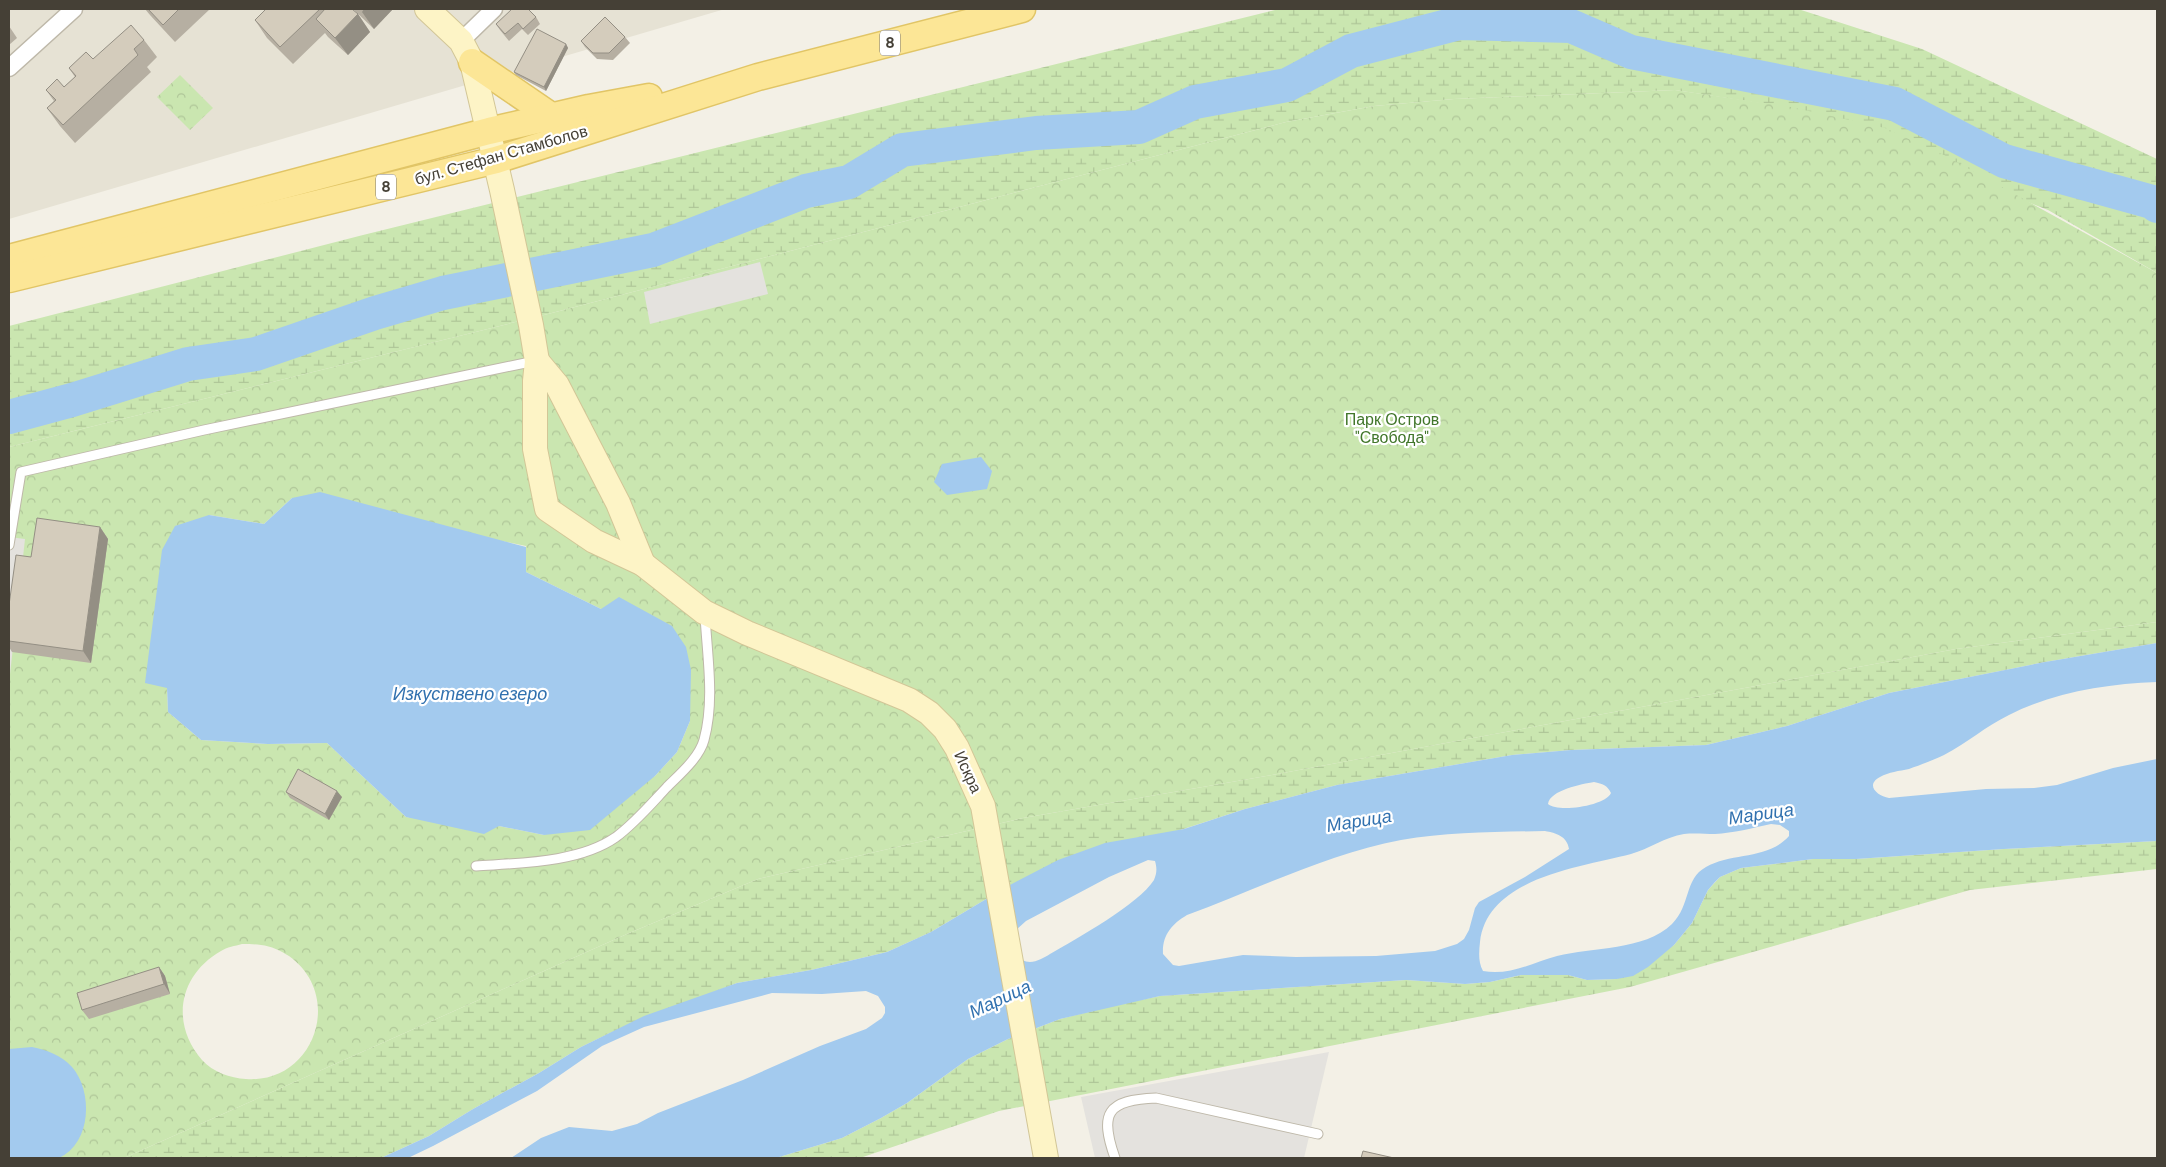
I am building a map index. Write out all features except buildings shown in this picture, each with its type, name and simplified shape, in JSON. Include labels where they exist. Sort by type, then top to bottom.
[{"type":"main road","name":"бул. Стефан Стамболов","points":[[9,278],[496,160],[758,77],[1022,9]]},
{"type":"main road","points":[[467,52],[551,116]]},
{"type":"main road","name":"бул. Стефан Стамболов","points":[[9,258],[551,116],[758,77]]},
{"type":"street","points":[[9,68],[74,9]]},
{"type":"street","points":[[427,9],[467,52],[496,160],[537,361],[557,385],[618,502],[643,564]]},
{"type":"street","points":[[467,52],[494,9]]},
{"type":"street","name":"Искра","points":[[537,361],[534,381],[535,449],[547,509],[594,541],[643,564],[704,612],[747,633],[909,700],[929,714],[945,729],[957,748],[983,806],[1046,1158]]},
{"type":"lane","points":[[9,545],[21,472],[204,430],[537,361]]},
{"type":"lane","points":[[476,866],[535,862],[587,852],[615,838],[692,761],[704,741],[708,719],[709,677],[704,612]]},
{"type":"lane","points":[[1115,1158],[1107,1137],[1107,1119],[1115,1106],[1134,1099],[1156,1098],[1318,1134]]},
{"type":"shaded area","points":[[9,9],[725,9],[9,219]]},
{"type":"shaded area","points":[[760,262],[768,294],[650,324],[644,292]]},
{"type":"shaded area","points":[[9,537],[25,539],[9,683]]},
{"type":"shaded area","points":[[1329,1052],[1304,1158],[1095,1158],[1081,1097]]},
{"type":"green space","points":[[1279,9],[1798,9],[1922,49],[2157,159],[2157,273],[2048,210],[1791,108],[1675,90],[1454,99],[1374,106],[1286,122],[548,314],[9,447],[9,326],[363,235]]},
{"type":"green space","points":[[180,75],[213,108],[190,130],[157,97]]},
{"type":"green space","name":"Парк Остров \"Свобода\"","points":[[1675,90],[1791,107],[1885,128],[1944,155],[2157,273],[2157,622],[1956,649],[1272,775],[1023,818],[758,879],[627,934],[124,1158],[9,1158],[9,447],[548,314],[1286,122],[1374,106],[1454,99]],"holes":[[[292,498],[526,546],[526,572],[601,609],[690,721],[677,752],[655,776],[544,835],[499,826],[406,817],[327,743],[268,744],[201,740],[168,712],[167,688],[209,515],[264,524]],[[242,944],[268,946],[289,956],[306,973],[315,993],[318,1014],[314,1034],[304,1053],[289,1068],[270,1077],[246,1079],[228,1076],[217,1071],[202,1060],[192,1046],[186,1031],[183,1016],[184,1001],[188,986],[196,973],[207,961],[221,951]]]},
{"type":"green space","points":[[2157,622],[2157,643],[2045,662],[1889,693],[1787,726],[1706,745],[1571,750],[1512,755],[1337,785],[1245,809],[1008,886],[931,932],[887,952],[811,970],[737,983],[610,1033],[581,1047],[429,1136],[381,1158],[124,1158],[627,934],[758,879],[1023,818],[1272,775],[1956,649]]},
{"type":"green space","points":[[2157,841],[2157,869],[1970,890],[1630,987],[999,1111],[860,1158],[776,1158],[842,1138],[881,1118],[907,1103],[968,1059],[1008,1039],[1060,1019],[1116,1005],[1160,996],[1406,980],[1465,984],[1490,982],[1521,975],[1568,975],[1587,980],[1617,979],[1674,945],[1692,923],[1708,890],[1720,877],[1741,868],[1813,859],[1856,859]]},
{"type":"water","points":[[981,457],[992,471],[987,489],[947,495],[934,482],[942,464]]},
{"type":"water","name":"Изкуствено езеро","points":[[320,492],[526,547],[526,572],[601,609],[619,597],[672,626],[686,647],[691,670],[690,721],[677,752],[655,776],[590,830],[544,835],[499,826],[484,834],[406,817],[327,743],[268,744],[201,740],[168,712],[167,688],[145,683],[162,550],[175,526],[209,515],[264,524],[292,498]]},
{"type":"water","name":"Марица","points":[[2157,643],[2157,682],[2100,687],[2044,700],[2001,719],[1944,755],[1909,769],[1880,777],[1873,783],[1874,790],[1880,795],[1889,798],[1986,789],[2034,788],[2057,785],[2113,768],[2157,759],[2157,841],[1856,859],[1813,859],[1741,868],[1720,877],[1715,882],[1708,890],[1692,923],[1674,945],[1648,967],[1633,976],[1617,979],[1587,980],[1568,975],[1521,975],[1490,982],[1465,984],[1406,980],[1160,996],[1060,1019],[1008,1039],[968,1059],[907,1103],[881,1118],[842,1138],[776,1158],[511,1158],[541,1138],[569,1127],[612,1131],[637,1124],[658,1113],[866,1029],[882,1018],[885,1013],[885,1007],[878,996],[866,991],[822,994],[772,993],[644,1027],[602,1046],[537,1091],[433,1146],[408,1158],[381,1158],[429,1136],[581,1047],[644,1016],[737,983],[811,970],[887,952],[931,932],[1008,886],[1058,860],[1105,843],[1184,829],[1245,809],[1337,785],[1512,755],[1571,750],[1706,745],[1787,726],[1889,693],[2045,662]],"holes":[[[1594,782],[1602,784],[1611,793],[1607,798],[1581,807],[1561,808],[1548,804],[1554,795],[1575,786]],[[1771,824],[1780,825],[1789,831],[1789,836],[1771,849],[1716,862],[1699,872],[1694,878],[1678,917],[1660,933],[1633,944],[1571,953],[1502,972],[1483,971],[1481,968],[1479,949],[1486,920],[1500,903],[1518,889],[1564,870],[1631,854],[1677,836],[1743,830]],[[1545,831],[1557,834],[1563,838],[1569,849],[1525,877],[1479,902],[1475,908],[1469,930],[1464,939],[1457,944],[1435,951],[1376,956],[1296,957],[1243,955],[1179,966],[1173,965],[1163,954],[1164,941],[1169,931],[1187,915],[1293,873],[1373,846],[1419,837]],[[1148,860],[1155,861],[1156,875],[1154,880],[1135,900],[1044,958],[1033,962],[1022,960],[1016,930],[1026,921],[1109,877]]]},
{"type":"water","points":[[32,1047],[54,1054],[72,1067],[79,1077],[86,1102],[86,1116],[78,1141],[70,1151],[55,1159],[9,1158],[9,1049]]},
{"type":"waterway","points":[[9,417],[72,400],[188,364],[256,354],[375,313],[443,293],[653,250],[806,191],[849,182],[902,150],[1036,133],[1139,127],[1195,102],[1287,85],[1351,51],[1459,23],[1571,26],[1631,52],[1895,104],[2004,161],[2152,202],[2157,206]]}]
